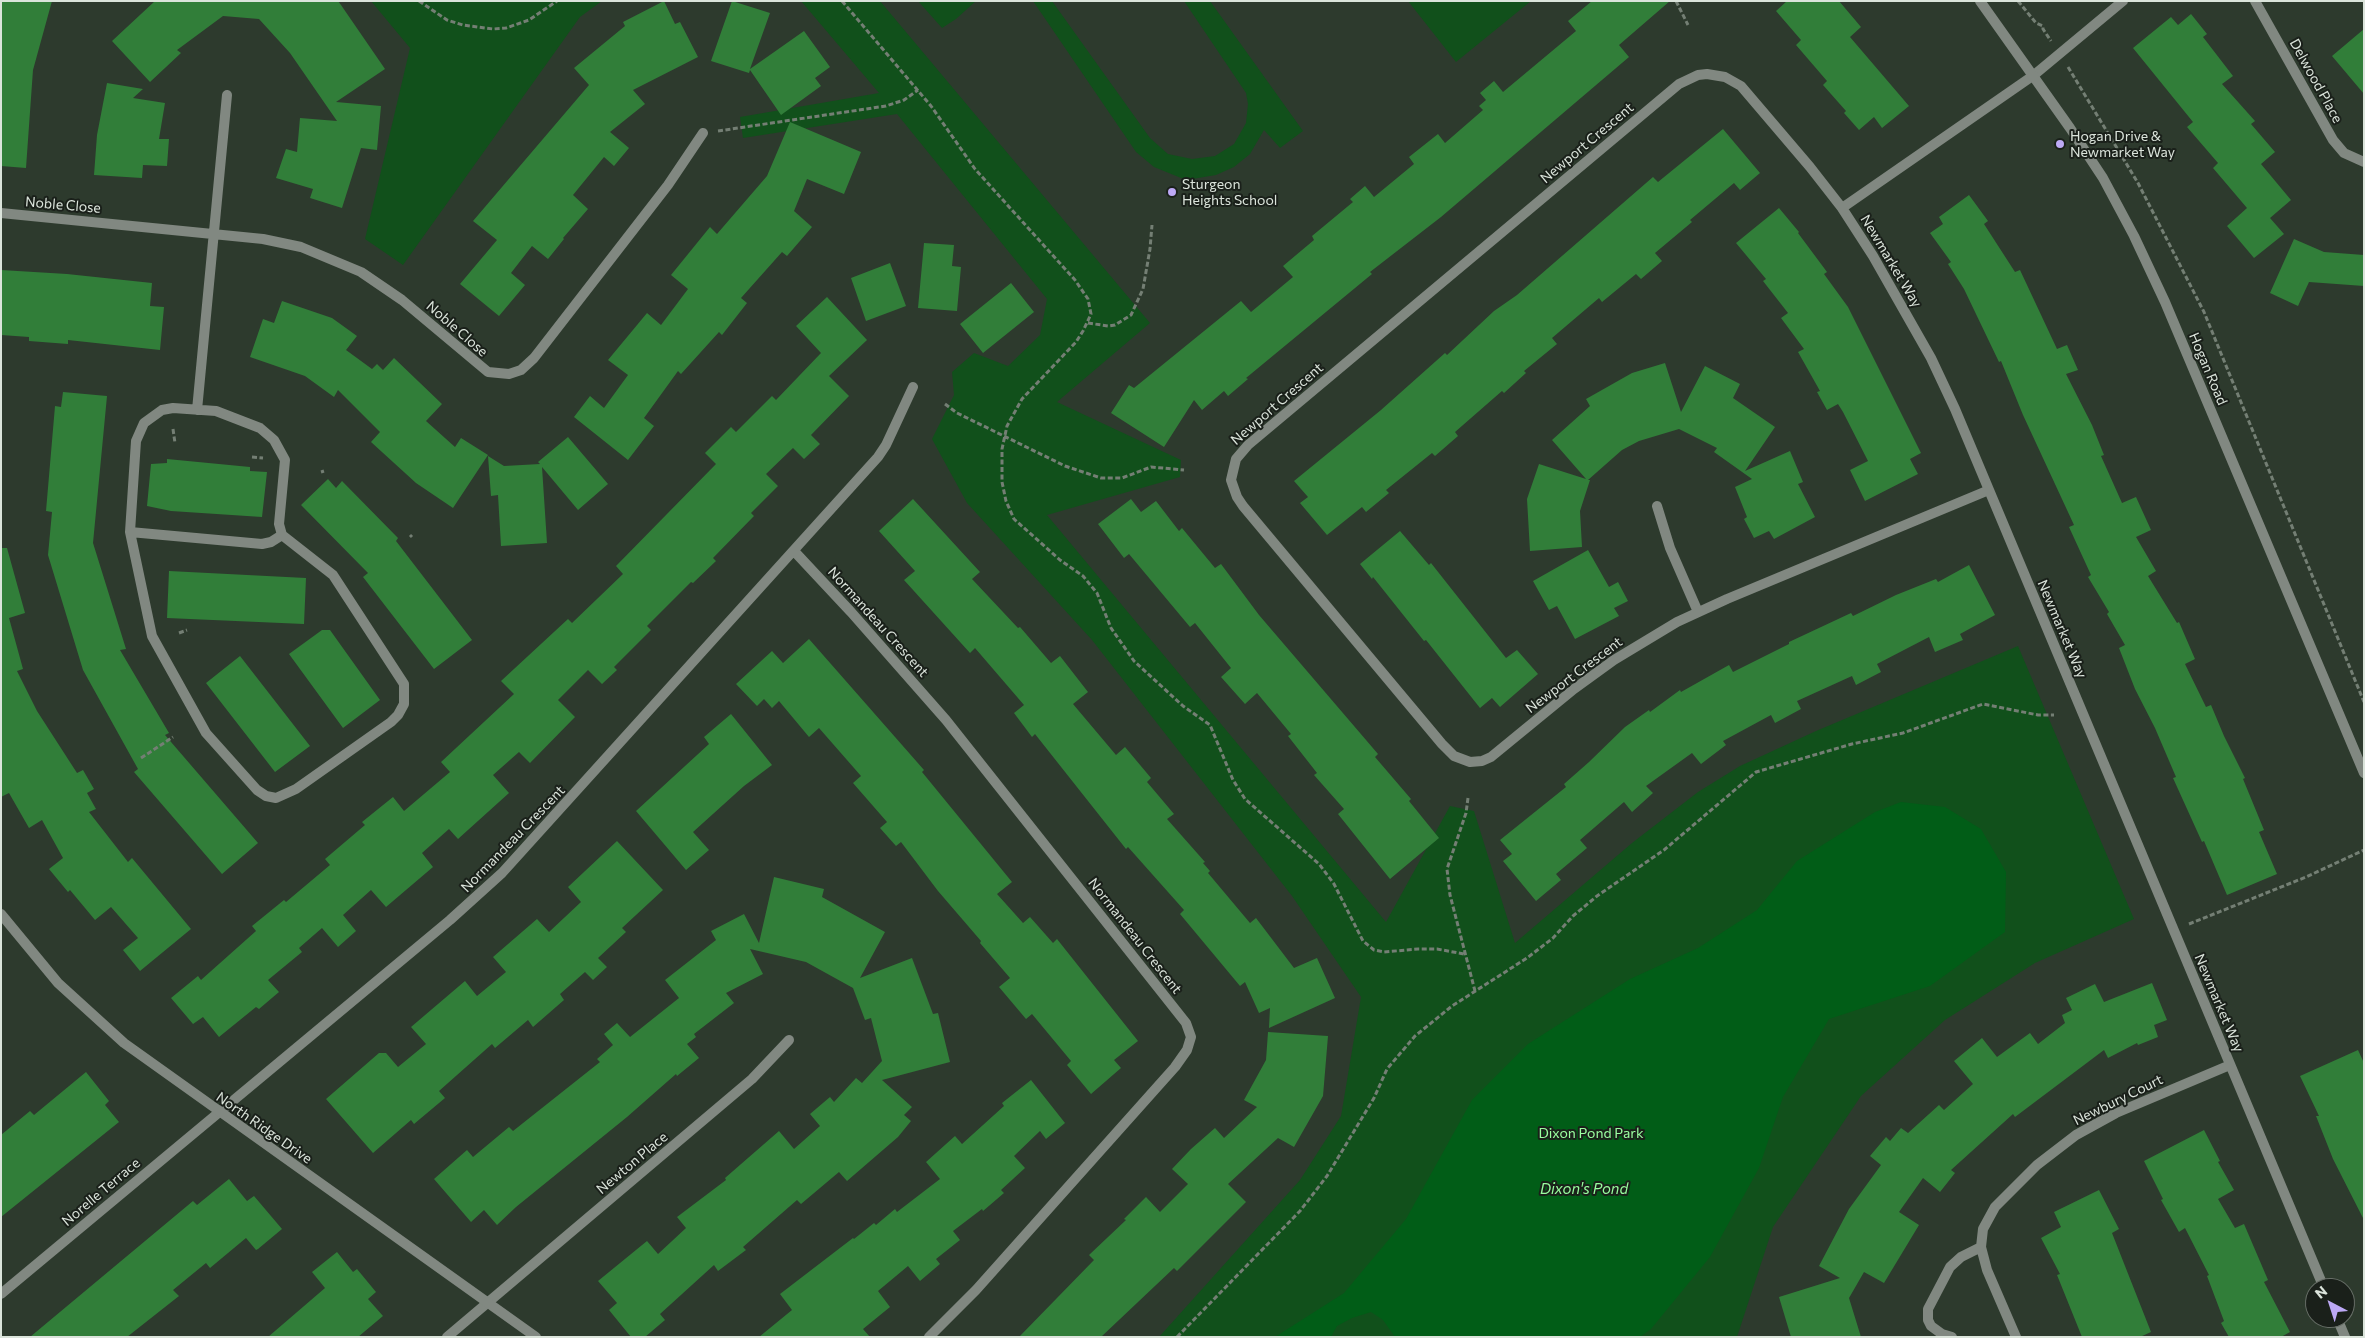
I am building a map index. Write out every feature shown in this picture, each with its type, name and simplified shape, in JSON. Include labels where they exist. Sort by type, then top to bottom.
[{"type":"street","name":"Hogan Road","points":[[1980,1],[2034,75],[2103,178],[2134,236],[2169,311],[2364,773]]},
{"type":"street","points":[[2034,75],[2123,1]]},
{"type":"street","name":"Delwood Place","points":[[2255,1],[2334,140],[2344,153],[2364,162]]},
{"type":"street","name":"Newport Crescent","points":[[1842,208],[1741,86],[1725,77],[1714,74],[1698,75],[1688,79],[1679,84],[1248,444],[1233,466],[1231,480],[1233,488],[1243,506],[1442,744],[1461,760],[1470,762],[1482,761],[1491,757],[1574,689],[1614,660],[1657,633],[1698,612],[1989,490]]},
{"type":"street","name":"Newmarket Way","points":[[2034,75],[1842,208],[1920,336],[1955,409],[2320,1278]]},
{"type":"street","points":[[197,410],[227,95]]},
{"type":"street","name":"Noble Close","points":[[1,213],[213,233],[281,242],[320,254],[362,272],[402,300],[488,372],[509,374],[521,370],[534,358],[668,185],[703,133]]},
{"type":"street","name":"Normandeau Crescent","points":[[218,1112],[450,920],[502,873],[794,551],[882,451],[913,387]]},
{"type":"street","points":[[162,410],[197,410],[216,411],[260,428],[274,440],[285,460],[279,524],[282,535],[333,575],[404,684],[405,695],[398,715],[391,722],[296,789],[276,798],[266,796],[257,790],[206,733],[157,646],[152,636],[130,532],[136,441],[144,422],[162,410]]},
{"type":"street","points":[[1657,506],[1670,548],[1698,612]]},
{"type":"street","points":[[130,532],[262,544],[271,542],[282,535]]},
{"type":"street","name":"Normandeau Crescent","points":[[794,551],[852,612],[946,720],[1186,1023],[1191,1037],[1187,1050],[1175,1067],[982,1283],[929,1337]]},
{"type":"street","name":"North Ridge Drive","points":[[1,914],[39,962],[81,1005],[124,1043],[218,1112],[536,1337]]},
{"type":"street","name":"Newton Place","points":[[447,1337],[752,1079],[789,1040]]},
{"type":"street","name":"Newbury Court","points":[[2016,1337],[1987,1270],[1981,1247],[1983,1229],[1995,1206],[2036,1165],[2063,1144],[2116,1113],[2230,1065]]},
{"type":"street","name":"Norelle Terrace","points":[[1,1294],[218,1112]]},
{"type":"street","points":[[1952,1337],[1942,1334],[1931,1326],[1928,1320],[1928,1309],[1950,1267],[1961,1257],[1981,1247]]},
{"type":"path","points":[[420,1],[447,20],[463,25],[493,29],[506,28],[528,20],[557,1]]},
{"type":"path","points":[[842,1],[918,90],[980,175],[1083,290],[1091,308],[1088,323],[1076,342],[1016,407],[1004,436],[1002,482],[1006,501],[1014,519],[1060,560],[1084,576],[1096,593],[1111,628],[1134,662],[1183,706],[1210,725],[1233,780],[1244,799],[1319,864],[1334,884],[1363,942],[1374,950],[1384,952],[1418,949],[1464,954]]},
{"type":"path","points":[[1676,1],[1688,25]]},
{"type":"path","points":[[2018,1],[2036,23],[2044,26],[2043,29]]},
{"type":"path","points":[[2074,74],[2138,183],[2204,312],[2364,702]]},
{"type":"path","points":[[703,133],[886,106],[904,100],[918,90]]},
{"type":"path","points":[[1088,323],[1108,326],[1115,325],[1131,315],[1143,289],[1152,224]]},
{"type":"path","points":[[945,404],[957,413],[1083,474],[1100,478],[1122,478],[1151,467],[1184,470]]},
{"type":"path","points":[[173,429],[175,442]]},
{"type":"path","points":[[252,457],[263,458]]},
{"type":"path","points":[[179,633],[187,630]]},
{"type":"path","points":[[1177,1337],[1300,1210],[1327,1176],[1374,1098],[1387,1069],[1415,1036],[1475,991],[1540,948],[1597,896],[1664,850],[1756,772],[1852,744],[1903,733],[1983,704],[2038,715],[2054,715]]},
{"type":"path","points":[[141,758],[173,737]]},
{"type":"path","points":[[1468,798],[1466,813],[1448,869],[1450,896],[1475,991]]},
{"type":"path","points":[[2189,925],[2306,877],[2364,850]]},
{"type":"green space","points":[[371,1],[602,1],[580,17],[403,265],[365,239],[410,48]]},
{"type":"green space","name":"Dixon Pond Park","points":[[801,1],[880,1],[1150,323],[1057,402],[1181,460],[1180,477],[1047,515],[1386,922],[1450,806],[1474,811],[1515,943],[1632,843],[1698,792],[1740,766],[1816,731],[2018,646],[2134,919],[2035,963],[1945,1020],[1861,1096],[1773,1227],[1737,1337],[1159,1337],[1300,1180],[1341,1116],[1361,997],[1292,896],[1092,640],[967,503],[932,439],[954,395],[952,372],[974,353],[1008,366],[1040,335],[1047,299],[897,114],[743,138],[740,117],[879,93]]},
{"type":"green space","points":[[918,1],[976,1],[956,19],[942,28]]},
{"type":"green space","points":[[1033,1],[1052,1],[1150,138],[1168,154],[1192,159],[1215,156],[1234,144],[1246,123],[1248,104],[1246,93],[1184,1],[1210,1],[1303,131],[1280,148],[1264,130],[1250,154],[1234,167],[1216,175],[1186,180],[1154,167],[1136,152]]},
{"type":"green space","points":[[1408,1],[1531,1],[1456,62]]},
{"type":"water","name":"Dixon's Pond","points":[[1901,802],[1945,807],[1981,829],[2006,872],[2005,932],[1930,986],[1829,1019],[1783,1097],[1759,1168],[1710,1257],[1651,1329],[1640,1337],[1395,1337],[1383,1320],[1371,1312],[1352,1318],[1337,1326],[1331,1337],[1275,1337],[1344,1293],[1406,1219],[1472,1100],[1528,1044],[1630,979],[1698,948],[1757,910],[1797,861],[1875,812]]},
{"type":"building","points":[[1,1],[52,1],[33,70],[26,168],[1,166]]},
{"type":"building","points":[[155,1],[338,1],[385,69],[336,102],[381,106],[377,150],[361,148],[342,208],[310,198],[313,189],[276,178],[286,149],[297,152],[300,118],[337,121],[290,53],[259,19],[223,16],[177,50],[181,53],[150,82],[112,41]]},
{"type":"building","points":[[664,1],[675,24],[680,22],[698,57],[633,90],[645,104],[610,132],[629,148],[614,166],[604,157],[573,195],[588,209],[548,259],[532,246],[511,273],[525,285],[499,316],[460,284],[497,240],[473,221],[589,85],[574,68],[625,26],[623,22]]},
{"type":"building","points":[[732,1],[770,13],[750,69],[804,31],[830,67],[815,78],[821,86],[781,115],[750,70],[749,73],[711,61]]},
{"type":"building","points":[[1592,1],[1670,1],[1619,45],[1629,57],[1441,217],[1370,272],[1372,274],[1246,378],[1248,379],[1228,396],[1224,391],[1202,410],[1194,400],[1164,447],[1111,413],[1129,385],[1134,388],[1241,301],[1251,312],[1293,277],[1283,266],[1314,240],[1312,236],[1353,202],[1350,199],[1365,186],[1374,197],[1414,164],[1409,157],[1438,134],[1445,143],[1483,110],[1479,106],[1486,100],[1480,93],[1494,81],[1503,92],[1576,31],[1568,21]]},
{"type":"building","points":[[1787,1],[1839,1],[1861,27],[1850,37],[1909,106],[1882,128],[1874,117],[1859,130],[1844,113],[1846,111],[1823,85],[1827,81],[1796,45],[1801,40],[1776,11]]},
{"type":"building","points":[[2191,14],[2207,34],[2203,37],[2233,76],[2222,84],[2255,121],[2251,124],[2275,152],[2261,164],[2291,200],[2270,218],[2284,234],[2254,258],[2227,226],[2247,208],[2213,168],[2218,163],[2187,127],[2193,122],[2133,48],[2171,17],[2178,25]]},
{"type":"building","points":[[2364,29],[2364,94],[2332,56]]},
{"type":"building","points":[[107,83],[143,89],[133,98],[165,103],[159,139],[169,139],[167,166],[143,165],[142,178],[94,175],[97,135]]},
{"type":"building","points":[[790,122],[861,152],[844,194],[807,179],[794,211],[812,227],[787,256],[782,252],[741,298],[747,303],[722,335],[719,332],[681,374],[678,371],[644,418],[654,426],[628,460],[574,417],[590,396],[604,408],[628,375],[608,360],[647,313],[661,325],[688,289],[671,275],[710,227],[717,234],[767,176]]},
{"type":"building","points":[[1723,129],[1760,173],[1740,190],[1734,183],[1655,253],[1662,261],[1641,279],[1636,274],[1602,302],[1599,298],[1552,338],[1557,344],[1524,371],[1526,373],[1455,432],[1458,436],[1435,456],[1432,453],[1386,490],[1389,493],[1366,512],[1362,507],[1327,535],[1300,503],[1308,497],[1294,481],[1381,410],[1445,353],[1447,355],[1494,311],[1517,295],[1653,177],[1658,182]]},
{"type":"building","points":[[1969,195],[1988,221],[1984,224],[2015,272],[2020,270],[2057,349],[2067,345],[2078,370],[2066,374],[2092,425],[2104,455],[2101,456],[2122,503],[2136,497],[2151,530],[2136,537],[2156,571],[2148,576],[2177,623],[2179,622],[2195,659],[2185,664],[2206,707],[2211,705],[2245,778],[2243,779],[2264,830],[2259,832],[2277,874],[2227,895],[2204,841],[2202,842],[2173,778],[2176,777],[2155,728],[2135,689],[2119,648],[2125,645],[2107,614],[2109,612],[2088,577],[2091,575],[2069,527],[2074,525],[2023,415],[2001,361],[1999,362],[1964,289],[1948,264],[1951,262],[1930,233],[1943,224],[1939,217]]},
{"type":"building","points":[[1779,208],[1799,232],[1827,272],[1824,274],[1848,307],[1921,453],[1910,459],[1918,474],[1865,501],[1850,470],[1868,461],[1838,404],[1827,410],[1817,392],[1820,391],[1798,352],[1804,349],[1781,318],[1788,313],[1763,281],[1766,279],[1736,243]]},
{"type":"building","points":[[2294,239],[2324,252],[2364,255],[2364,286],[2309,282],[2298,306],[2270,293]]},
{"type":"building","points":[[924,243],[954,245],[952,266],[961,267],[957,311],[918,308]]},
{"type":"building","points":[[890,263],[906,306],[866,321],[851,278]]},
{"type":"building","points":[[1,270],[67,274],[152,283],[150,306],[164,307],[160,350],[68,340],[68,344],[29,341],[29,337],[1,335]]},
{"type":"building","points":[[1011,283],[1034,312],[983,353],[960,324]]},
{"type":"building","points":[[827,297],[867,340],[829,376],[849,396],[811,435],[820,444],[804,459],[793,448],[766,474],[778,486],[751,513],[754,516],[713,558],[716,561],[693,583],[691,582],[647,626],[651,630],[614,667],[617,670],[602,684],[588,670],[558,700],[575,717],[530,763],[519,752],[493,775],[509,793],[458,839],[449,829],[422,853],[433,867],[386,907],[371,890],[343,915],[356,931],[338,947],[322,928],[299,948],[302,952],[268,980],[279,992],[259,1009],[256,1007],[219,1037],[203,1017],[193,1024],[171,998],[198,976],[201,980],[256,931],[252,926],[284,900],[286,902],[330,865],[325,859],[365,825],[362,822],[393,797],[404,811],[450,772],[441,762],[514,694],[501,681],[568,619],[572,623],[623,574],[616,566],[716,464],[705,453],[731,427],[736,432],[772,396],[776,400],[821,353],[796,326]]},
{"type":"building","points":[[282,301],[332,318],[357,336],[346,350],[372,369],[377,364],[383,370],[394,358],[442,404],[426,421],[455,447],[461,438],[488,455],[453,508],[416,483],[371,442],[380,432],[338,390],[334,397],[305,376],[250,357],[263,319],[274,323]]},
{"type":"building","points":[[1665,363],[1681,412],[1705,366],[1740,384],[1733,398],[1775,427],[1745,471],[1790,451],[1803,482],[1798,484],[1815,517],[1774,539],[1769,531],[1754,538],[1744,519],[1747,517],[1735,487],[1752,479],[1714,452],[1717,448],[1679,429],[1639,441],[1622,450],[1588,480],[1590,480],[1580,511],[1582,547],[1530,551],[1527,499],[1539,464],[1586,479],[1552,440],[1590,406],[1586,399],[1632,373]]},
{"type":"building","points":[[63,392],[107,396],[93,543],[126,649],[120,650],[169,733],[165,735],[258,843],[222,874],[134,772],[138,769],[83,670],[48,555],[52,512],[46,511],[55,406],[61,407]]},
{"type":"building","points":[[568,437],[608,484],[578,510],[542,467],[547,543],[501,546],[498,495],[491,496],[488,456],[504,466],[540,464],[538,462]]},
{"type":"building","points":[[167,459],[250,467],[250,471],[267,472],[262,517],[171,511],[147,506],[151,464],[167,463]]},
{"type":"building","points":[[328,479],[336,488],[342,481],[398,538],[396,541],[472,640],[434,669],[363,577],[368,573],[301,505]]},
{"type":"building","points":[[913,499],[980,572],[972,579],[1018,628],[1020,627],[1051,663],[1060,656],[1088,692],[1073,704],[1116,755],[1125,747],[1151,778],[1147,782],[1174,814],[1167,819],[1205,862],[1203,863],[1210,871],[1208,873],[1250,923],[1256,918],[1294,968],[1317,958],[1335,998],[1269,1028],[1270,1008],[1259,1013],[1245,982],[1240,986],[1180,914],[1184,910],[1128,847],[1126,849],[1035,734],[1032,737],[1014,713],[1024,705],[975,648],[970,653],[904,580],[915,571],[879,531]]},
{"type":"building","points":[[1131,499],[1141,512],[1156,501],[1179,531],[1182,528],[1215,568],[1221,564],[1259,615],[1378,754],[1375,757],[1411,799],[1409,801],[1439,838],[1390,879],[1338,814],[1344,809],[1314,775],[1317,773],[1288,736],[1291,734],[1257,693],[1245,704],[1221,677],[1231,668],[1195,623],[1190,627],[1129,554],[1124,558],[1098,524]]},
{"type":"building","points":[[1400,531],[1429,565],[1431,563],[1506,658],[1517,650],[1538,674],[1500,707],[1492,698],[1480,708],[1426,640],[1424,641],[1373,577],[1372,579],[1360,564]]},
{"type":"building","points":[[1,548],[7,548],[25,613],[9,618],[23,669],[17,671],[37,711],[77,773],[83,770],[94,789],[87,793],[96,809],[89,812],[128,862],[132,858],[191,929],[140,971],[123,950],[138,938],[111,907],[95,920],[70,890],[68,892],[49,869],[63,858],[42,820],[29,828],[9,793],[1,797]]},
{"type":"building","points":[[1588,550],[1609,587],[1618,582],[1628,601],[1614,608],[1619,616],[1575,639],[1557,606],[1549,610],[1533,581]]},
{"type":"building","points":[[1969,565],[1995,615],[1960,634],[1963,640],[1935,652],[1929,637],[1877,664],[1881,672],[1856,685],[1852,676],[1797,701],[1801,709],[1775,723],[1771,715],[1723,741],[1726,745],[1701,764],[1692,753],[1646,786],[1653,793],[1632,812],[1624,802],[1580,840],[1587,848],[1556,874],[1561,880],[1536,901],[1503,861],[1512,854],[1500,840],[1566,787],[1564,784],[1625,727],[1649,710],[1650,712],[1680,690],[1681,692],[1729,665],[1733,672],[1789,644],[1789,642],[1851,613],[1853,616],[1896,595],[1936,579],[1938,582]]},
{"type":"building","points":[[169,571],[306,578],[304,624],[167,618]]},
{"type":"building","points":[[322,630],[330,630],[380,700],[343,728],[289,654]]},
{"type":"building","points":[[809,639],[924,770],[922,772],[1012,882],[997,894],[1023,923],[1030,917],[1053,943],[1057,939],[1138,1041],[1114,1060],[1121,1068],[1091,1094],[1067,1065],[1071,1061],[1032,1014],[1026,1019],[999,987],[1010,978],[980,943],[981,941],[938,891],[901,842],[896,846],[880,828],[887,822],[853,783],[861,776],[819,728],[809,737],[779,701],[772,708],[764,699],[757,706],[736,684],[772,651],[783,663]]},
{"type":"building","points":[[240,656],[310,746],[275,772],[206,683]]},
{"type":"building","points":[[731,714],[772,765],[744,786],[693,832],[709,850],[686,870],[636,811],[709,744],[704,737]]},
{"type":"building","points":[[617,841],[663,890],[622,928],[626,932],[598,958],[607,967],[593,980],[585,972],[560,994],[564,1000],[533,1027],[528,1020],[495,1048],[492,1044],[439,1091],[445,1098],[414,1124],[411,1120],[373,1153],[326,1099],[379,1053],[386,1053],[398,1067],[426,1044],[411,1027],[465,981],[477,996],[506,972],[493,957],[537,919],[549,932],[581,902],[568,887]]},
{"type":"building","points":[[774,877],[824,889],[822,897],[885,932],[860,978],[912,958],[933,1014],[938,1013],[950,1062],[882,1080],[912,1107],[904,1115],[911,1121],[898,1137],[847,1181],[839,1172],[801,1204],[797,1200],[743,1247],[746,1250],[718,1271],[714,1265],[660,1314],[665,1320],[645,1337],[631,1337],[609,1310],[617,1303],[598,1281],[647,1241],[658,1254],[686,1228],[677,1217],[726,1180],[725,1178],[779,1131],[794,1149],[820,1126],[810,1114],[830,1097],[834,1102],[856,1078],[862,1083],[882,1061],[871,1018],[865,1020],[853,988],[806,962],[750,949],[763,974],[726,993],[734,1003],[694,1034],[696,1037],[687,1044],[699,1058],[677,1076],[676,1074],[627,1117],[516,1207],[497,1225],[484,1210],[471,1222],[434,1179],[467,1150],[473,1157],[509,1127],[513,1131],[600,1062],[597,1059],[613,1045],[604,1034],[617,1023],[630,1037],[679,998],[665,980],[716,940],[711,931],[744,914],[759,943]]},
{"type":"building","points":[[2152,983],[2167,1020],[2154,1025],[2158,1037],[2138,1045],[2137,1043],[2108,1058],[2104,1050],[2015,1117],[2013,1114],[1951,1170],[1955,1173],[1940,1192],[1923,1178],[1899,1212],[1919,1225],[1884,1283],[1864,1272],[1849,1298],[1861,1337],[1791,1337],[1779,1297],[1840,1278],[1819,1266],[1849,1209],[1881,1165],[1870,1156],[1886,1137],[1890,1141],[1901,1128],[1908,1133],[1939,1105],[1944,1110],[1973,1084],[1954,1061],[1982,1038],[1997,1057],[2030,1033],[2038,1044],[2065,1023],[2062,1015],[2072,1010],[2066,998],[2095,984],[2104,1002]]},
{"type":"building","points":[[1268,1032],[1328,1036],[1323,1096],[1294,1147],[1278,1138],[1228,1184],[1246,1202],[1177,1271],[1174,1268],[1101,1337],[1019,1337],[1094,1260],[1089,1255],[1126,1220],[1124,1219],[1146,1197],[1160,1212],[1188,1184],[1172,1169],[1191,1149],[1215,1128],[1224,1138],[1257,1107],[1244,1100],[1266,1060]]},
{"type":"building","points":[[2358,1050],[2364,1063],[2364,1220],[2333,1159],[2316,1116],[2319,1116],[2300,1076]]},
{"type":"building","points":[[86,1072],[109,1101],[105,1105],[119,1122],[1,1217],[1,1135],[30,1111],[34,1115]]},
{"type":"building","points":[[1031,1080],[1065,1123],[1046,1139],[1040,1131],[1014,1156],[1025,1168],[1001,1190],[1004,1193],[983,1211],[982,1209],[953,1231],[960,1240],[936,1259],[940,1264],[920,1281],[908,1266],[878,1291],[890,1307],[863,1329],[870,1337],[759,1337],[792,1310],[780,1294],[853,1238],[874,1223],[876,1225],[895,1209],[897,1212],[940,1179],[926,1162],[955,1136],[962,1144],[1004,1106],[1002,1103]]},
{"type":"building","points":[[2204,1130],[2220,1161],[2218,1162],[2234,1190],[2218,1199],[2235,1228],[2244,1224],[2268,1280],[2264,1282],[2290,1332],[2281,1337],[2229,1337],[2221,1323],[2224,1321],[2207,1276],[2209,1275],[2185,1228],[2179,1232],[2161,1200],[2163,1199],[2144,1161]]},
{"type":"building","points":[[229,1179],[247,1201],[254,1196],[282,1229],[256,1250],[246,1238],[210,1268],[206,1263],[173,1290],[179,1296],[127,1337],[30,1337],[193,1201],[197,1205]]},
{"type":"building","points":[[2099,1190],[2119,1229],[2112,1233],[2151,1332],[2140,1337],[2082,1337],[2057,1275],[2060,1274],[2041,1238],[2061,1227],[2054,1212]]},
{"type":"building","points":[[337,1252],[353,1272],[357,1269],[376,1292],[368,1299],[383,1316],[358,1337],[268,1337],[325,1288],[312,1272]]},
{"type":"place","name":"Hogan Drive & Newmarket Way","points":[[2060,144]]},
{"type":"place","name":"Sturgeon Heights School","points":[[1172,192]]}]
